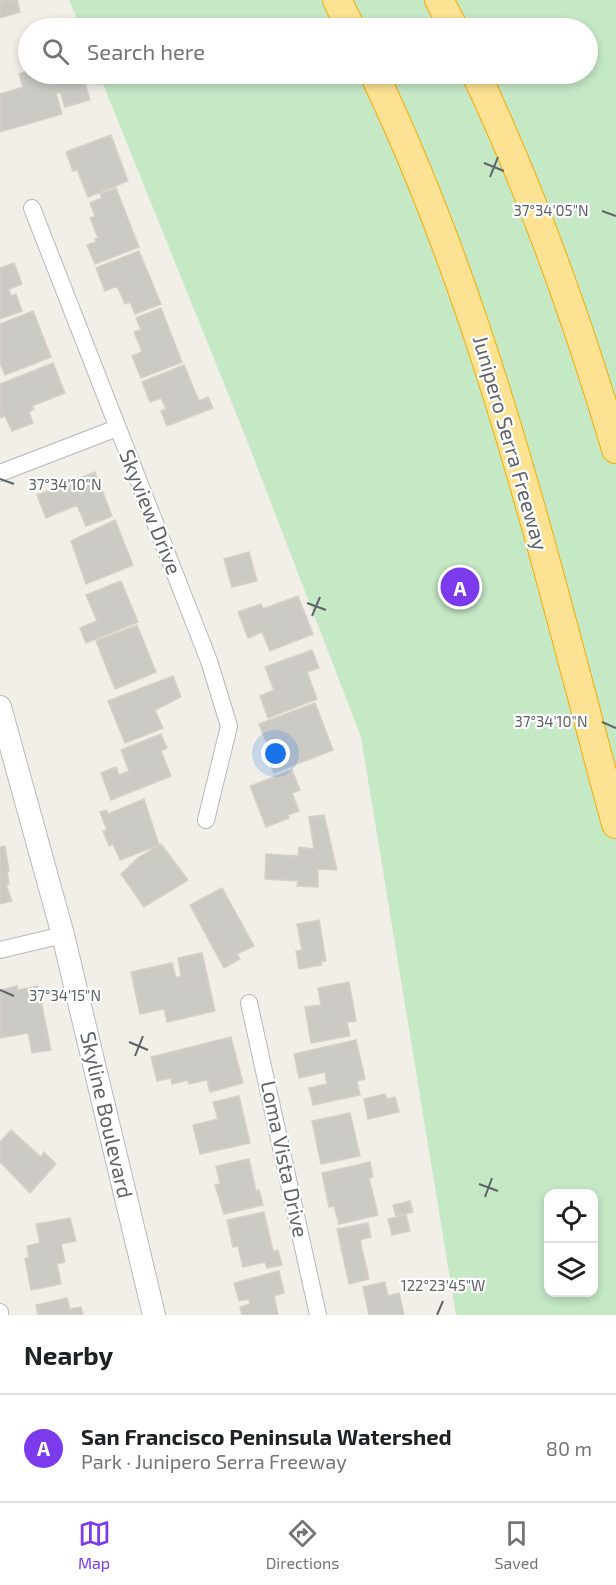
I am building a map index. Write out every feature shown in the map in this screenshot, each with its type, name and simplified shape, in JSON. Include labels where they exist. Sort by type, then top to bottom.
[{"type":"highway","points":[[337,0],[346,18]]},
{"type":"highway","points":[[440,0],[449,18]]},
{"type":"highway","name":"Junipero Serra Freeway","points":[[378,84],[438,220],[494,381],[616,824]]},
{"type":"highway","points":[[480,84],[524,183],[553,257],[616,449]]},
{"type":"main road","name":"Skyline Boulevard","points":[[0,707],[63,935],[154,1315]]},
{"type":"street","name":"Skyview Drive","points":[[32,208],[209,660],[229,726],[206,820]]},
{"type":"street","points":[[0,472],[117,428]]},
{"type":"street","points":[[0,950],[63,935]]},
{"type":"street","name":"Loma Vista Drive","points":[[249,1003],[318,1315]]},
{"type":"green space","points":[[69,0],[616,0],[616,1315],[456,1315],[361,737],[246,438],[103,84],[598,84],[598,18],[77,18]]},
{"type":"building","points":[[0,0],[17,0],[20,12],[0,18]]},
{"type":"building","points":[[22,84],[85,84],[90,100],[65,107],[60,92],[56,93],[62,114],[0,132],[0,94],[23,87]]},
{"type":"building","points":[[111,135],[128,181],[88,197],[77,170],[73,171],[66,152]]},
{"type":"building","points":[[116,188],[139,247],[95,264],[87,245],[96,242],[95,239],[98,238],[90,218],[95,216],[90,203],[102,198],[100,194]]},
{"type":"building","points":[[139,251],[161,304],[135,314],[130,302],[125,304],[117,286],[105,291],[96,268]]},
{"type":"building","points":[[14,263],[22,284],[9,289],[11,296],[16,294],[22,311],[0,319],[0,268]]},
{"type":"building","points":[[161,308],[182,362],[141,378],[132,356],[142,352],[134,332],[141,330],[136,318]]},
{"type":"building","points":[[33,311],[51,357],[5,375],[0,363],[0,324]]},
{"type":"building","points":[[53,363],[65,393],[32,406],[34,409],[29,412],[33,423],[12,431],[5,416],[0,418],[0,384]]},
{"type":"building","points":[[184,365],[199,401],[208,397],[213,408],[167,426],[161,411],[166,409],[161,398],[150,402],[142,382]]},
{"type":"building","points":[[95,472],[112,516],[86,526],[77,505],[46,518],[37,495]]},
{"type":"building","points":[[115,520],[133,565],[86,584],[71,541]]},
{"type":"building","points":[[249,552],[257,581],[232,587],[224,559]]},
{"type":"building","points":[[121,581],[138,622],[86,643],[80,628],[97,621],[86,595]]},
{"type":"building","points":[[298,596],[313,634],[270,651],[262,632],[248,638],[238,612],[261,604],[263,609]]},
{"type":"building","points":[[137,625],[156,672],[115,689],[96,641]]},
{"type":"building","points":[[312,650],[319,668],[307,672],[317,699],[268,718],[260,696],[274,690],[265,667]]},
{"type":"building","points":[[173,676],[181,697],[155,710],[163,728],[125,743],[108,701]]},
{"type":"building","points":[[315,703],[333,750],[274,773],[266,753],[273,750],[269,749],[259,724]]},
{"type":"building","points":[[161,734],[167,748],[161,751],[171,776],[111,800],[101,773],[116,767],[119,775],[129,771],[121,750]]},
{"type":"building","points":[[292,770],[300,790],[292,793],[299,811],[288,815],[289,818],[266,827],[250,786]]},
{"type":"building","points":[[144,799],[159,845],[120,860],[113,844],[109,846],[103,831],[107,830],[100,812],[107,810],[108,814]]},
{"type":"building","points":[[324,815],[337,870],[318,869],[318,887],[297,886],[298,881],[265,879],[266,854],[298,856],[299,847],[314,849],[309,817]]},
{"type":"building","points":[[161,844],[188,880],[144,907],[121,874],[139,857]]},
{"type":"building","points":[[5,846],[9,871],[7,872],[9,884],[6,884],[12,901],[0,904],[0,847]]},
{"type":"building","points":[[222,888],[254,946],[237,954],[240,959],[224,968],[190,905]]},
{"type":"building","points":[[319,920],[326,961],[321,961],[322,965],[299,969],[296,951],[302,950],[297,924]]},
{"type":"building","points":[[202,953],[215,1011],[167,1022],[164,1009],[140,1014],[131,972],[172,963],[176,978],[181,976],[178,958]]},
{"type":"building","points":[[349,982],[356,1021],[347,1022],[350,1036],[311,1043],[305,1007],[321,1005],[318,988]]},
{"type":"building","points":[[17,986],[18,990],[38,986],[51,1050],[32,1053],[28,1033],[0,1038],[0,990]]},
{"type":"building","points":[[231,1037],[243,1083],[210,1092],[207,1080],[189,1084],[187,1080],[172,1084],[171,1078],[157,1081],[151,1057]]},
{"type":"building","points":[[356,1040],[365,1079],[357,1081],[360,1095],[313,1105],[309,1088],[327,1084],[325,1072],[299,1078],[294,1054]]},
{"type":"building","points":[[385,1094],[387,1099],[395,1097],[399,1112],[368,1119],[364,1099]]},
{"type":"building","points":[[239,1096],[250,1143],[200,1154],[193,1125],[218,1119],[213,1102]]},
{"type":"building","points":[[350,1113],[360,1156],[321,1164],[312,1121]]},
{"type":"building","points":[[11,1130],[41,1157],[44,1152],[56,1164],[30,1193],[0,1162],[0,1142]]},
{"type":"building","points":[[249,1159],[256,1191],[259,1190],[263,1205],[224,1214],[215,1185],[220,1184],[216,1166]]},
{"type":"building","points":[[370,1162],[373,1177],[369,1178],[378,1215],[339,1224],[334,1206],[329,1207],[322,1173]]},
{"type":"building","points":[[410,1201],[413,1212],[396,1216],[393,1205]]},
{"type":"building","points":[[264,1212],[273,1251],[278,1250],[282,1265],[267,1268],[265,1262],[243,1267],[238,1246],[233,1247],[227,1220]]},
{"type":"building","points":[[406,1215],[410,1231],[392,1235],[388,1219]]},
{"type":"building","points":[[70,1218],[76,1241],[61,1244],[65,1262],[57,1264],[61,1284],[31,1290],[25,1259],[29,1257],[27,1246],[40,1243],[36,1224]]},
{"type":"building","points":[[368,1223],[371,1237],[360,1240],[369,1279],[349,1284],[337,1229]]},
{"type":"building","points":[[279,1271],[284,1293],[274,1296],[278,1315],[242,1315],[240,1307],[250,1304],[249,1299],[239,1301],[234,1283]]},
{"type":"building","points":[[385,1282],[388,1296],[399,1293],[404,1315],[369,1315],[363,1287]]},
{"type":"building","points":[[67,1298],[70,1309],[81,1307],[83,1315],[38,1315],[36,1305]]},
{"type":"place","name":"San Francisco Peninsula Watershed","points":[[460,587]]}]
